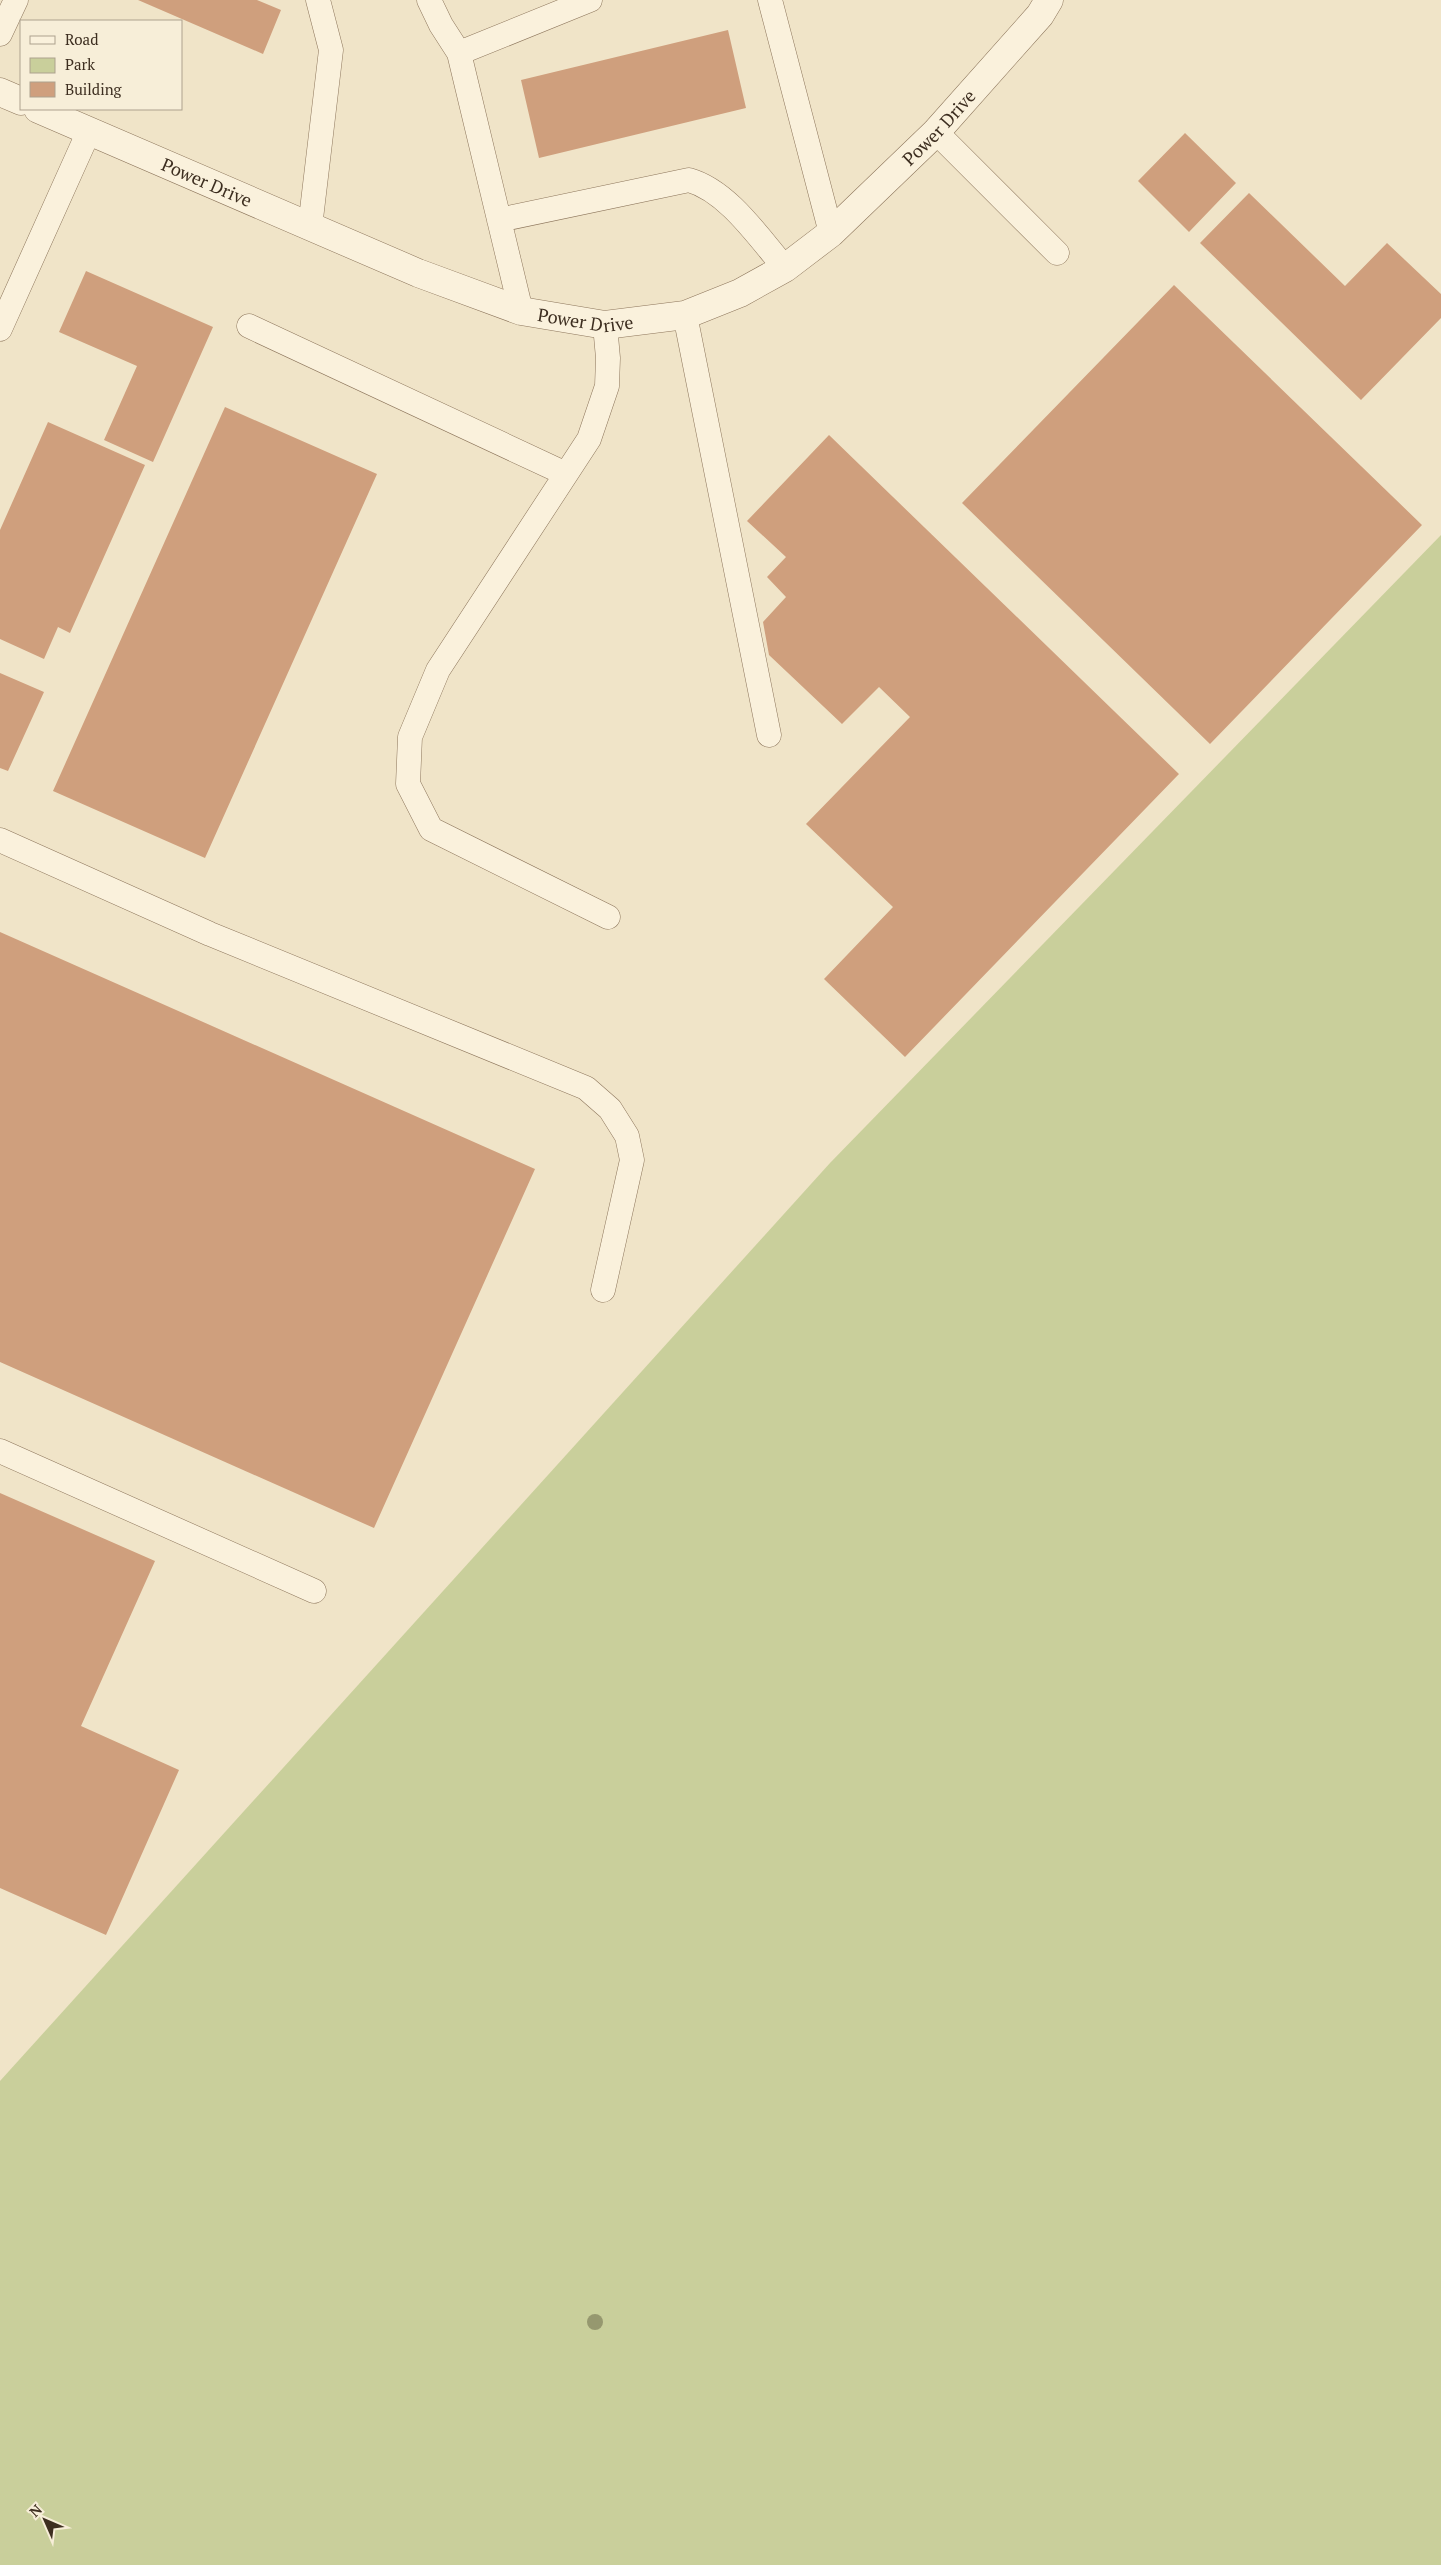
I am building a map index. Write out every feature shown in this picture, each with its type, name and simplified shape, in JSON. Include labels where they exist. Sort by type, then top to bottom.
[{"type":"street","name":"Power Drive","points":[[40,110],[418,273],[521,312],[605,326],[685,315],[740,292],[785,268],[831,233],[936,132],[1040,15],[1049,0]]},
{"type":"street","points":[[0,92],[20,101]]},
{"type":"lane","points":[[0,34],[16,0]]},
{"type":"lane","points":[[310,227],[331,50],[318,0]]},
{"type":"lane","points":[[429,0],[441,25],[459,53],[521,312]]},
{"type":"lane","points":[[459,53],[590,0]]},
{"type":"lane","points":[[770,0],[831,233]]},
{"type":"lane","points":[[0,330],[89,131]]},
{"type":"lane","points":[[936,132],[1057,254]]},
{"type":"lane","points":[[499,220],[689,180],[705,185],[720,196],[785,268]]},
{"type":"lane","points":[[685,315],[769,736]]},
{"type":"lane","points":[[249,326],[566,474]]},
{"type":"lane","points":[[605,326],[608,358],[607,386],[588,439],[438,670],[410,737],[408,784],[431,829],[608,917]]},
{"type":"lane","points":[[0,840],[210,934],[586,1088],[610,1109],[619,1123],[627,1136],[632,1160],[603,1290]]},
{"type":"lane","points":[[0,1451],[314,1591]]},
{"type":"green space","points":[[1441,535],[1441,2565],[0,2565],[0,2081],[830,1163]]},
{"type":"building","points":[[138,0],[257,0],[281,10],[263,54]]},
{"type":"building","points":[[728,30],[746,108],[539,158],[521,80]]},
{"type":"building","points":[[1185,133],[1236,183],[1189,232],[1138,181]]},
{"type":"building","points":[[1249,193],[1345,286],[1387,243],[1441,294],[1441,318],[1361,400],[1200,243]]},
{"type":"building","points":[[86,271],[213,327],[153,462],[104,440],[137,366],[59,332]]},
{"type":"building","points":[[1174,285],[1422,525],[1210,744],[962,503]]},
{"type":"building","points":[[225,407],[377,474],[205,858],[53,791]]},
{"type":"building","points":[[48,422],[145,465],[70,633],[58,627],[44,659],[0,639],[0,530]]},
{"type":"building","points":[[829,435],[1179,774],[905,1057],[824,979],[893,907],[806,824],[910,717],[879,687],[842,724],[769,655],[763,622],[786,597],[767,577],[786,557],[747,521]]},
{"type":"building","points":[[0,673],[44,692],[8,771],[0,768]]},
{"type":"building","points":[[0,932],[535,1169],[374,1528],[0,1362]]},
{"type":"building","points":[[0,1493],[155,1561],[81,1726],[179,1770],[106,1935],[0,1888]]}]
